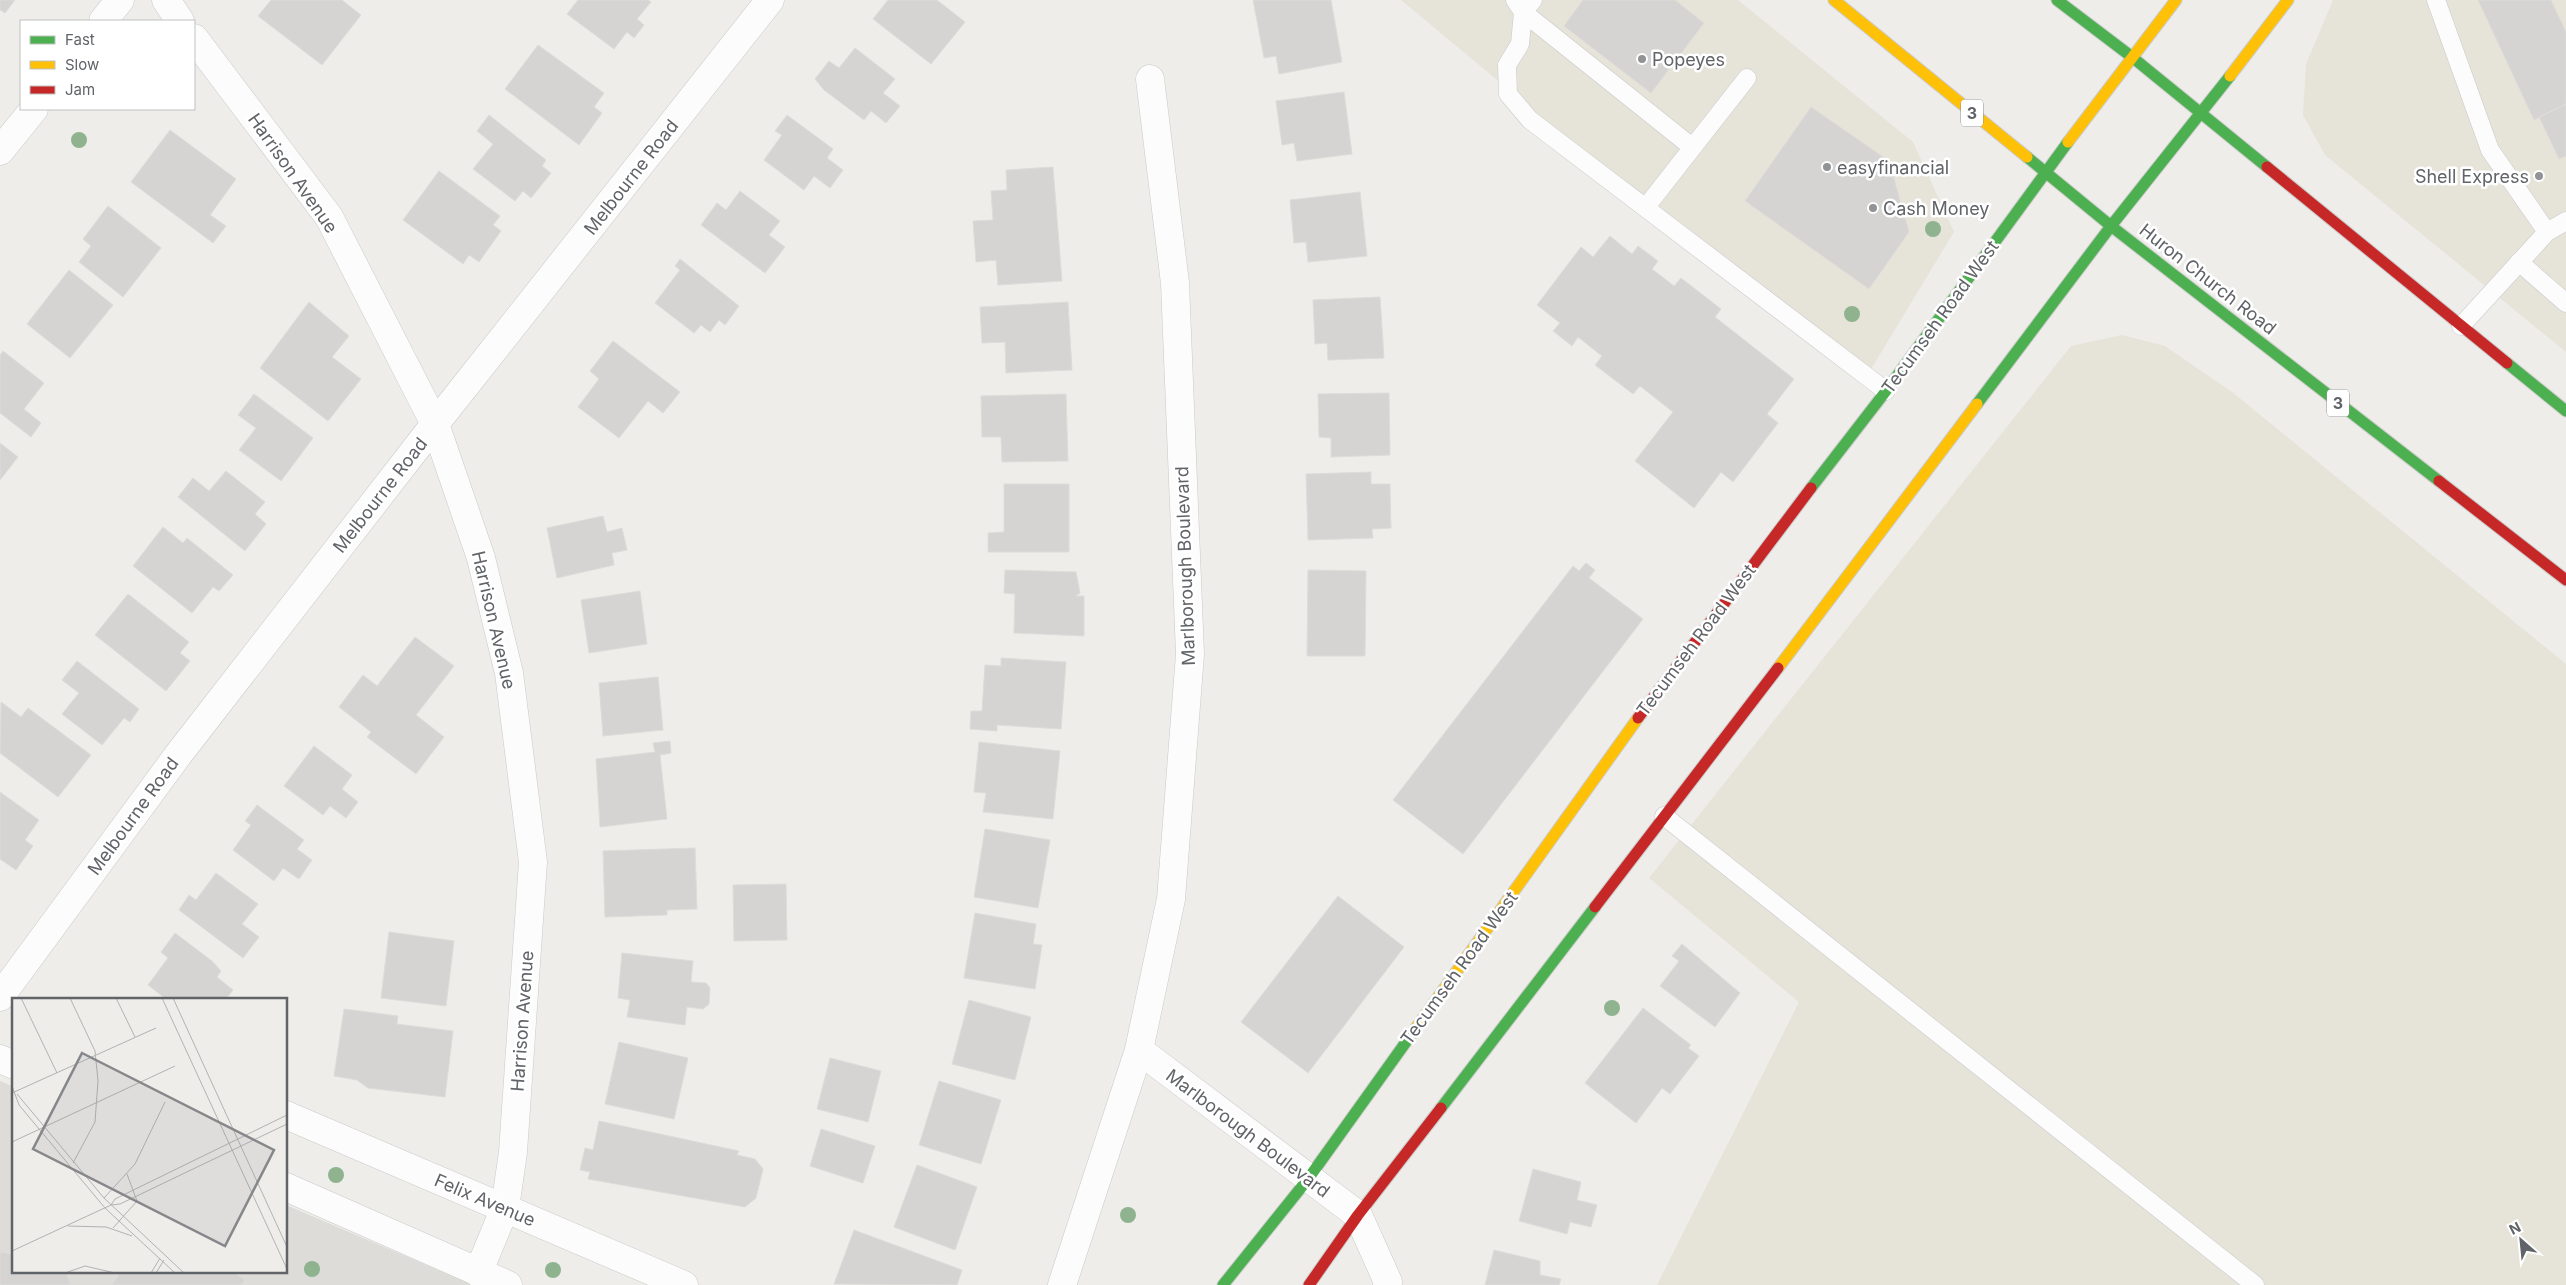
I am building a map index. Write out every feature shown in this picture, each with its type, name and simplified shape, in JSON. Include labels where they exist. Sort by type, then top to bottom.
[{"type":"main road","name":"Huron Church Road","points":[[1834,0],[2111,226],[2566,580]]},
{"type":"main road","points":[[2058,0],[2132,57],[2566,411]]},
{"type":"main road","name":"Tecumseh Road West","points":[[1223,1285],[1308,1179],[1672,670],[1886,391],[2045,172],[2176,0]]},
{"type":"main road","points":[[1309,1285],[1358,1215],[1664,816],[2111,226],[2201,114],[2288,0]]},
{"type":"street","points":[[104,20],[120,0]]},
{"type":"street","points":[[166,0],[179,20]]},
{"type":"street","name":"Melbourne Road","points":[[4,996],[178,755],[435,424],[770,0]]},
{"type":"street","name":"Harrison Avenue","points":[[195,39],[329,217],[435,424],[481,558],[509,673],[533,862],[513,1152],[505,1208],[478,1272]]},
{"type":"street","name":"Marlborough Boulevard","points":[[1062,1285],[1139,1050],[1172,899],[1190,654],[1175,284],[1150,79]]},
{"type":"street","points":[[0,151],[33,110]]},
{"type":"street","name":"Marlborough Boulevard","points":[[1139,1050],[1358,1215]]},
{"type":"street","points":[[0,1059],[12,1064]]},
{"type":"street","name":"Felix Avenue","points":[[288,1116],[684,1285]]},
{"type":"street","points":[[288,1188],[508,1285]]},
{"type":"street","points":[[1358,1215],[1388,1282],[1387,1285]]},
{"type":"lane","points":[[2436,0],[2490,150],[2547,232]]},
{"type":"lane","points":[[1524,4],[1692,148]]},
{"type":"lane","points":[[1524,4],[1520,44],[1507,65],[1508,94],[1530,120],[1886,391]]},
{"type":"lane","points":[[1646,207],[1747,78]]},
{"type":"lane","points":[[2461,326],[2547,232],[2566,221]]},
{"type":"lane","points":[[2519,262],[2566,303]]},
{"type":"lane","points":[[1664,816],[2255,1285]]},
{"type":"shaded area","points":[[1401,0],[1738,0],[1913,142],[1954,232],[1862,384]]},
{"type":"shaded area","points":[[2333,0],[2566,0],[2566,352],[2325,155],[2303,115],[2306,64]]},
{"type":"shaded area","points":[[2122,335],[2165,346],[2232,392],[2566,664],[2566,1285],[1657,1285],[1799,1002],[1649,878],[2071,346]]},
{"type":"shaded area","points":[[0,1081],[12,1086],[12,1272],[288,1272],[288,1206],[473,1285],[0,1285]]},
{"type":"building","points":[[0,0],[15,0],[5,13],[0,10]]},
{"type":"building","points":[[271,0],[342,0],[361,15],[322,65],[258,16]]},
{"type":"building","points":[[578,0],[648,0],[651,2],[637,19],[644,25],[634,38],[627,32],[614,49],[567,14]]},
{"type":"building","points":[[888,0],[937,0],[965,22],[931,64],[873,19]]},
{"type":"building","points":[[1253,0],[1331,0],[1342,62],[1279,74],[1276,56],[1264,58]]},
{"type":"building","name":"Popeyes","points":[[1583,0],[1675,0],[1704,23],[1651,93],[1564,26]]},
{"type":"building","points":[[2478,0],[2551,0],[2566,32],[2566,104],[2534,120]]},
{"type":"building","points":[[538,45],[604,93],[594,107],[602,113],[579,145],[505,89]]},
{"type":"building","points":[[855,48],[895,79],[883,93],[900,106],[886,123],[871,111],[864,120],[824,90],[815,79],[829,61],[839,68]]},
{"type":"building","points":[[1344,92],[1352,154],[1297,161],[1294,143],[1282,145],[1276,101]]},
{"type":"building","points":[[2566,104],[2566,156],[2559,159],[2539,117]]},
{"type":"building","points":[[1811,107],[1889,161],[1909,232],[1869,289],[1745,201]]},
{"type":"building","points":[[489,115],[546,160],[542,166],[551,173],[531,198],[523,191],[515,201],[473,169],[493,144],[477,131]]},
{"type":"building","points":[[787,115],[833,149],[827,158],[843,170],[830,188],[814,176],[804,190],[764,160],[782,135],[775,131]]},
{"type":"building","points":[[170,130],[236,179],[210,215],[226,226],[213,243],[131,182]]},
{"type":"building","points":[[1053,167],[1062,281],[998,285],[996,260],[976,262],[973,221],[993,220],[991,191],[1007,190],[1006,170]]},
{"type":"building","points":[[439,171],[500,216],[493,225],[501,231],[479,262],[469,255],[463,264],[403,220]]},
{"type":"building","points":[[740,191],[780,221],[769,235],[785,247],[765,273],[701,225],[717,203],[726,210]]},
{"type":"building","points":[[1360,192],[1367,256],[1308,262],[1306,242],[1294,243],[1290,200]]},
{"type":"building","points":[[108,206],[161,248],[123,297],[79,262],[91,246],[83,239]]},
{"type":"building","points":[[1610,236],[1632,254],[1638,246],[1658,261],[1652,269],[1674,286],[1681,278],[1721,309],[1715,317],[1794,379],[1767,414],[1778,423],[1733,482],[1721,472],[1694,508],[1635,461],[1673,412],[1640,386],[1633,394],[1595,365],[1602,356],[1578,337],[1572,346],[1553,331],[1560,323],[1537,305],[1581,247],[1593,257]]},
{"type":"building","points":[[680,259],[739,306],[725,325],[719,320],[710,332],[701,325],[694,333],[655,303],[680,270],[675,266]]},
{"type":"building","points":[[69,270],[113,305],[70,358],[27,324]]},
{"type":"building","points":[[1380,297],[1384,358],[1328,360],[1327,343],[1315,344],[1313,300]]},
{"type":"building","points":[[309,302],[349,336],[332,357],[361,379],[328,421],[260,368]]},
{"type":"building","points":[[1068,302],[1072,370],[1006,373],[1005,342],[982,343],[980,307]]},
{"type":"building","points":[[613,341],[680,392],[663,413],[648,401],[619,438],[578,407],[599,379],[590,371]]},
{"type":"building","points":[[3,351],[44,383],[24,409],[41,423],[31,437],[0,413],[0,355]]},
{"type":"building","points":[[1389,393],[1390,455],[1331,457],[1331,438],[1319,437],[1318,394]]},
{"type":"building","points":[[254,394],[313,438],[281,481],[239,450],[256,428],[238,415]]},
{"type":"building","points":[[1066,394],[1068,461],[1002,462],[1001,437],[982,437],[981,396]]},
{"type":"building","points":[[0,443],[18,457],[0,480]]},
{"type":"building","points":[[226,471],[265,502],[255,514],[266,524],[245,551],[178,497],[193,478],[209,491]]},
{"type":"building","points":[[1371,472],[1371,484],[1390,484],[1391,528],[1372,529],[1373,538],[1308,540],[1306,474]]},
{"type":"building","points":[[1004,484],[1069,484],[1069,552],[988,552],[988,533],[1004,532]]},
{"type":"building","points":[[603,516],[607,532],[622,528],[627,550],[612,553],[614,565],[557,578],[547,528]]},
{"type":"building","points":[[163,527],[183,543],[187,538],[233,575],[219,591],[213,587],[192,613],[133,566]]},
{"type":"building","points":[[1586,563],[1595,570],[1589,578],[1643,619],[1463,854],[1393,800],[1573,566],[1579,571]]},
{"type":"building","points":[[1005,570],[1076,572],[1080,593],[1076,596],[1084,596],[1084,636],[1014,633],[1015,594],[1004,593]]},
{"type":"building","points":[[1308,570],[1366,571],[1365,656],[1307,656]]},
{"type":"building","points":[[640,591],[647,644],[589,653],[581,600]]},
{"type":"building","points":[[128,594],[189,642],[180,653],[190,661],[166,691],[95,635]]},
{"type":"building","points":[[415,637],[454,666],[416,715],[444,737],[416,774],[367,737],[371,732],[339,707],[363,675],[377,686]]},
{"type":"building","points":[[1001,658],[1066,662],[1061,729],[997,725],[997,731],[970,729],[971,711],[982,711],[985,665],[1001,666]]},
{"type":"building","points":[[77,661],[139,709],[130,722],[124,718],[102,745],[62,714],[79,693],[62,680]]},
{"type":"building","points":[[658,677],[663,730],[603,736],[599,683]]},
{"type":"building","points":[[1,702],[21,717],[28,708],[91,755],[58,797],[0,753]]},
{"type":"building","points":[[670,741],[671,753],[660,755],[667,819],[600,827],[596,759],[655,752],[653,743]]},
{"type":"building","points":[[979,742],[1060,751],[1053,819],[983,812],[986,793],[974,792]]},
{"type":"building","points":[[314,746],[352,775],[342,789],[358,802],[346,818],[330,806],[323,815],[284,786]]},
{"type":"building","points":[[0,792],[39,820],[25,840],[33,846],[16,870],[0,859]]},
{"type":"building","points":[[257,805],[304,840],[297,849],[312,860],[299,879],[283,868],[274,881],[233,850],[251,825],[245,821]]},
{"type":"building","points":[[985,829],[1050,840],[1038,908],[974,897]]},
{"type":"building","points":[[695,848],[697,909],[667,910],[667,915],[605,917],[603,851]]},
{"type":"building","points":[[216,873],[258,904],[242,924],[259,937],[243,958],[179,910],[189,895],[196,900]]},
{"type":"building","points":[[786,884],[787,940],[734,941],[733,885]]},
{"type":"building","points":[[1338,896],[1404,947],[1308,1073],[1241,1022]]},
{"type":"building","points":[[975,913],[1036,924],[1033,944],[1042,945],[1035,989],[964,978]]},
{"type":"building","points":[[389,932],[454,941],[446,1006],[381,998]]},
{"type":"building","points":[[175,933],[212,961],[221,971],[217,977],[233,990],[227,998],[165,998],[148,985],[168,958],[161,952]]},
{"type":"building","points":[[1682,944],[1740,993],[1715,1027],[1660,986],[1679,961],[1672,956]]},
{"type":"building","points":[[622,953],[693,961],[691,982],[706,983],[710,988],[709,1004],[703,1009],[687,1007],[685,1025],[627,1017],[630,1000],[618,998]]},
{"type":"building","points":[[969,1000],[1031,1017],[1015,1080],[952,1064]]},
{"type":"building","points":[[1643,1008],[1691,1045],[1688,1048],[1699,1056],[1670,1094],[1662,1088],[1636,1123],[1585,1083]]},
{"type":"building","points":[[344,1009],[398,1016],[397,1024],[453,1031],[445,1097],[368,1088],[357,1080],[334,1076]]},
{"type":"building","points":[[619,1042],[688,1058],[674,1119],[605,1104]]},
{"type":"building","points":[[830,1058],[881,1071],[868,1122],[817,1109]]},
{"type":"building","points":[[939,1081],[1001,1100],[981,1164],[919,1145]]},
{"type":"building","points":[[599,1121],[739,1151],[737,1155],[755,1159],[763,1169],[756,1198],[745,1207],[588,1179],[590,1172],[580,1170],[585,1148],[593,1150]]},
{"type":"building","points":[[821,1129],[875,1146],[863,1183],[810,1166]]},
{"type":"building","points":[[917,1165],[977,1187],[955,1250],[894,1227]]},
{"type":"building","points":[[1533,1169],[1581,1182],[1577,1200],[1597,1205],[1591,1227],[1570,1222],[1567,1234],[1519,1221]]},
{"type":"building","points":[[854,1230],[962,1270],[957,1285],[834,1284]]},
{"type":"building","points":[[1494,1250],[1540,1261],[1540,1275],[1561,1279],[1559,1285],[1485,1285]]},
{"type":"building","points":[[0,1252],[12,1254],[12,1272],[66,1272],[71,1285],[0,1285]]},
{"type":"building","points":[[120,1272],[233,1272],[245,1280],[241,1285],[112,1285]]},
{"type":"traffic: fast","points":[[2057,0],[2132,57],[2267,167]]},
{"type":"traffic: fast","points":[[1977,404],[2111,226],[2230,76]]},
{"type":"traffic: fast","points":[[1811,488],[1886,391],[2068,142]]},
{"type":"traffic: fast","points":[[2027,157],[2111,226],[2439,481]]},
{"type":"traffic: fast","points":[[2507,363],[2566,411]]},
{"type":"traffic: fast","points":[[1441,1108],[1595,907]]},
{"type":"traffic: fast","points":[[1223,1285],[1308,1179],[1416,1028]]},
{"type":"traffic: slow","points":[[1834,0],[2027,157]]},
{"type":"traffic: slow","points":[[2068,142],[2176,0]]},
{"type":"traffic: slow","points":[[2230,76],[2288,0]]},
{"type":"traffic: slow","points":[[1778,668],[1977,404]]},
{"type":"traffic: slow","points":[[1416,1028],[1638,718]]},
{"type":"traffic: jam","points":[[2267,167],[2507,363]]},
{"type":"traffic: jam","points":[[2439,481],[2566,580]]},
{"type":"traffic: jam","points":[[1638,718],[1811,488]]},
{"type":"traffic: jam","points":[[1595,907],[1778,668]]},
{"type":"traffic: jam","points":[[1309,1285],[1358,1215],[1441,1108]]},
{"type":"place","name":"Popeyes","points":[[1642,59]]},
{"type":"place","name":"easyfinancial","points":[[1827,167]]},
{"type":"place","name":"Shell Express","points":[[2539,176]]},
{"type":"place","name":"Cash Money","points":[[1873,208]]}]
